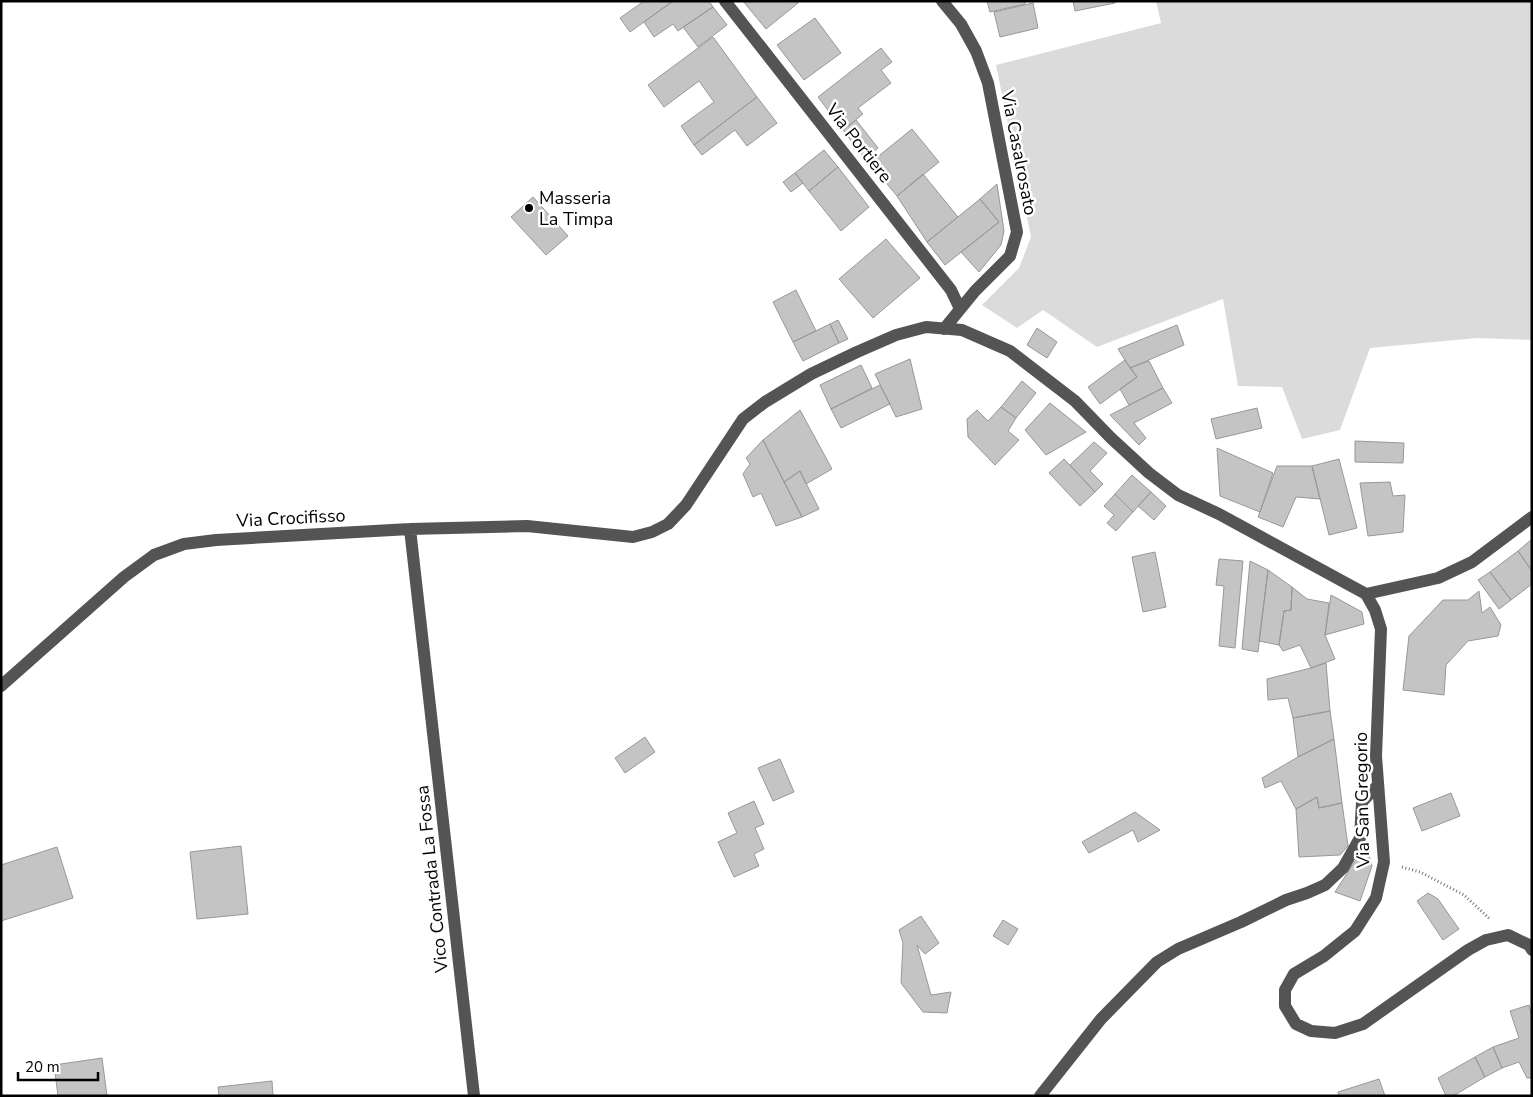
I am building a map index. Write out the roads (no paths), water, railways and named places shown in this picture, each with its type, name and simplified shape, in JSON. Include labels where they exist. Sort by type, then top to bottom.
[{"type":"street","name":"Via Portiere","points":[[725,1],[951,290],[960,309]]},
{"type":"street","name":"Via Casalrosato","points":[[942,1],[961,24],[976,51],[988,83],[1017,232],[1010,256],[975,291],[944,328]]},
{"type":"street","name":"Via Crocifisso","points":[[1,686],[124,577],[154,555],[184,544],[216,540],[410,529],[527,526],[633,537],[652,532],[668,524],[686,504],[744,419],[765,402],[811,374],[896,335],[926,327],[944,328]]},
{"type":"street","points":[[944,328],[962,330],[1010,351],[1075,401],[1149,473],[1178,495],[1218,514],[1366,594],[1438,578],[1472,562],[1532,517]]},
{"type":"street","name":"Vico Contrada La Fossa","points":[[410,529],[474,1096]]},
{"type":"street","name":"Via San Gregorio","points":[[1366,594],[1375,610],[1381,629],[1376,756],[1384,862],[1376,898],[1355,931],[1324,956],[1294,974],[1285,990],[1285,1006],[1296,1024],[1311,1031],[1335,1033],[1363,1024],[1468,950],[1486,940],[1508,935],[1529,945],[1532,950]]},
{"type":"street","points":[[1040,1096],[1101,1020],[1156,962],[1178,949],[1286,900],[1325,885],[1343,868],[1360,838],[1362,802],[1378,785]]},
{"type":"place","name":"Masseria La Timpa","points":[[529,208]]}]
